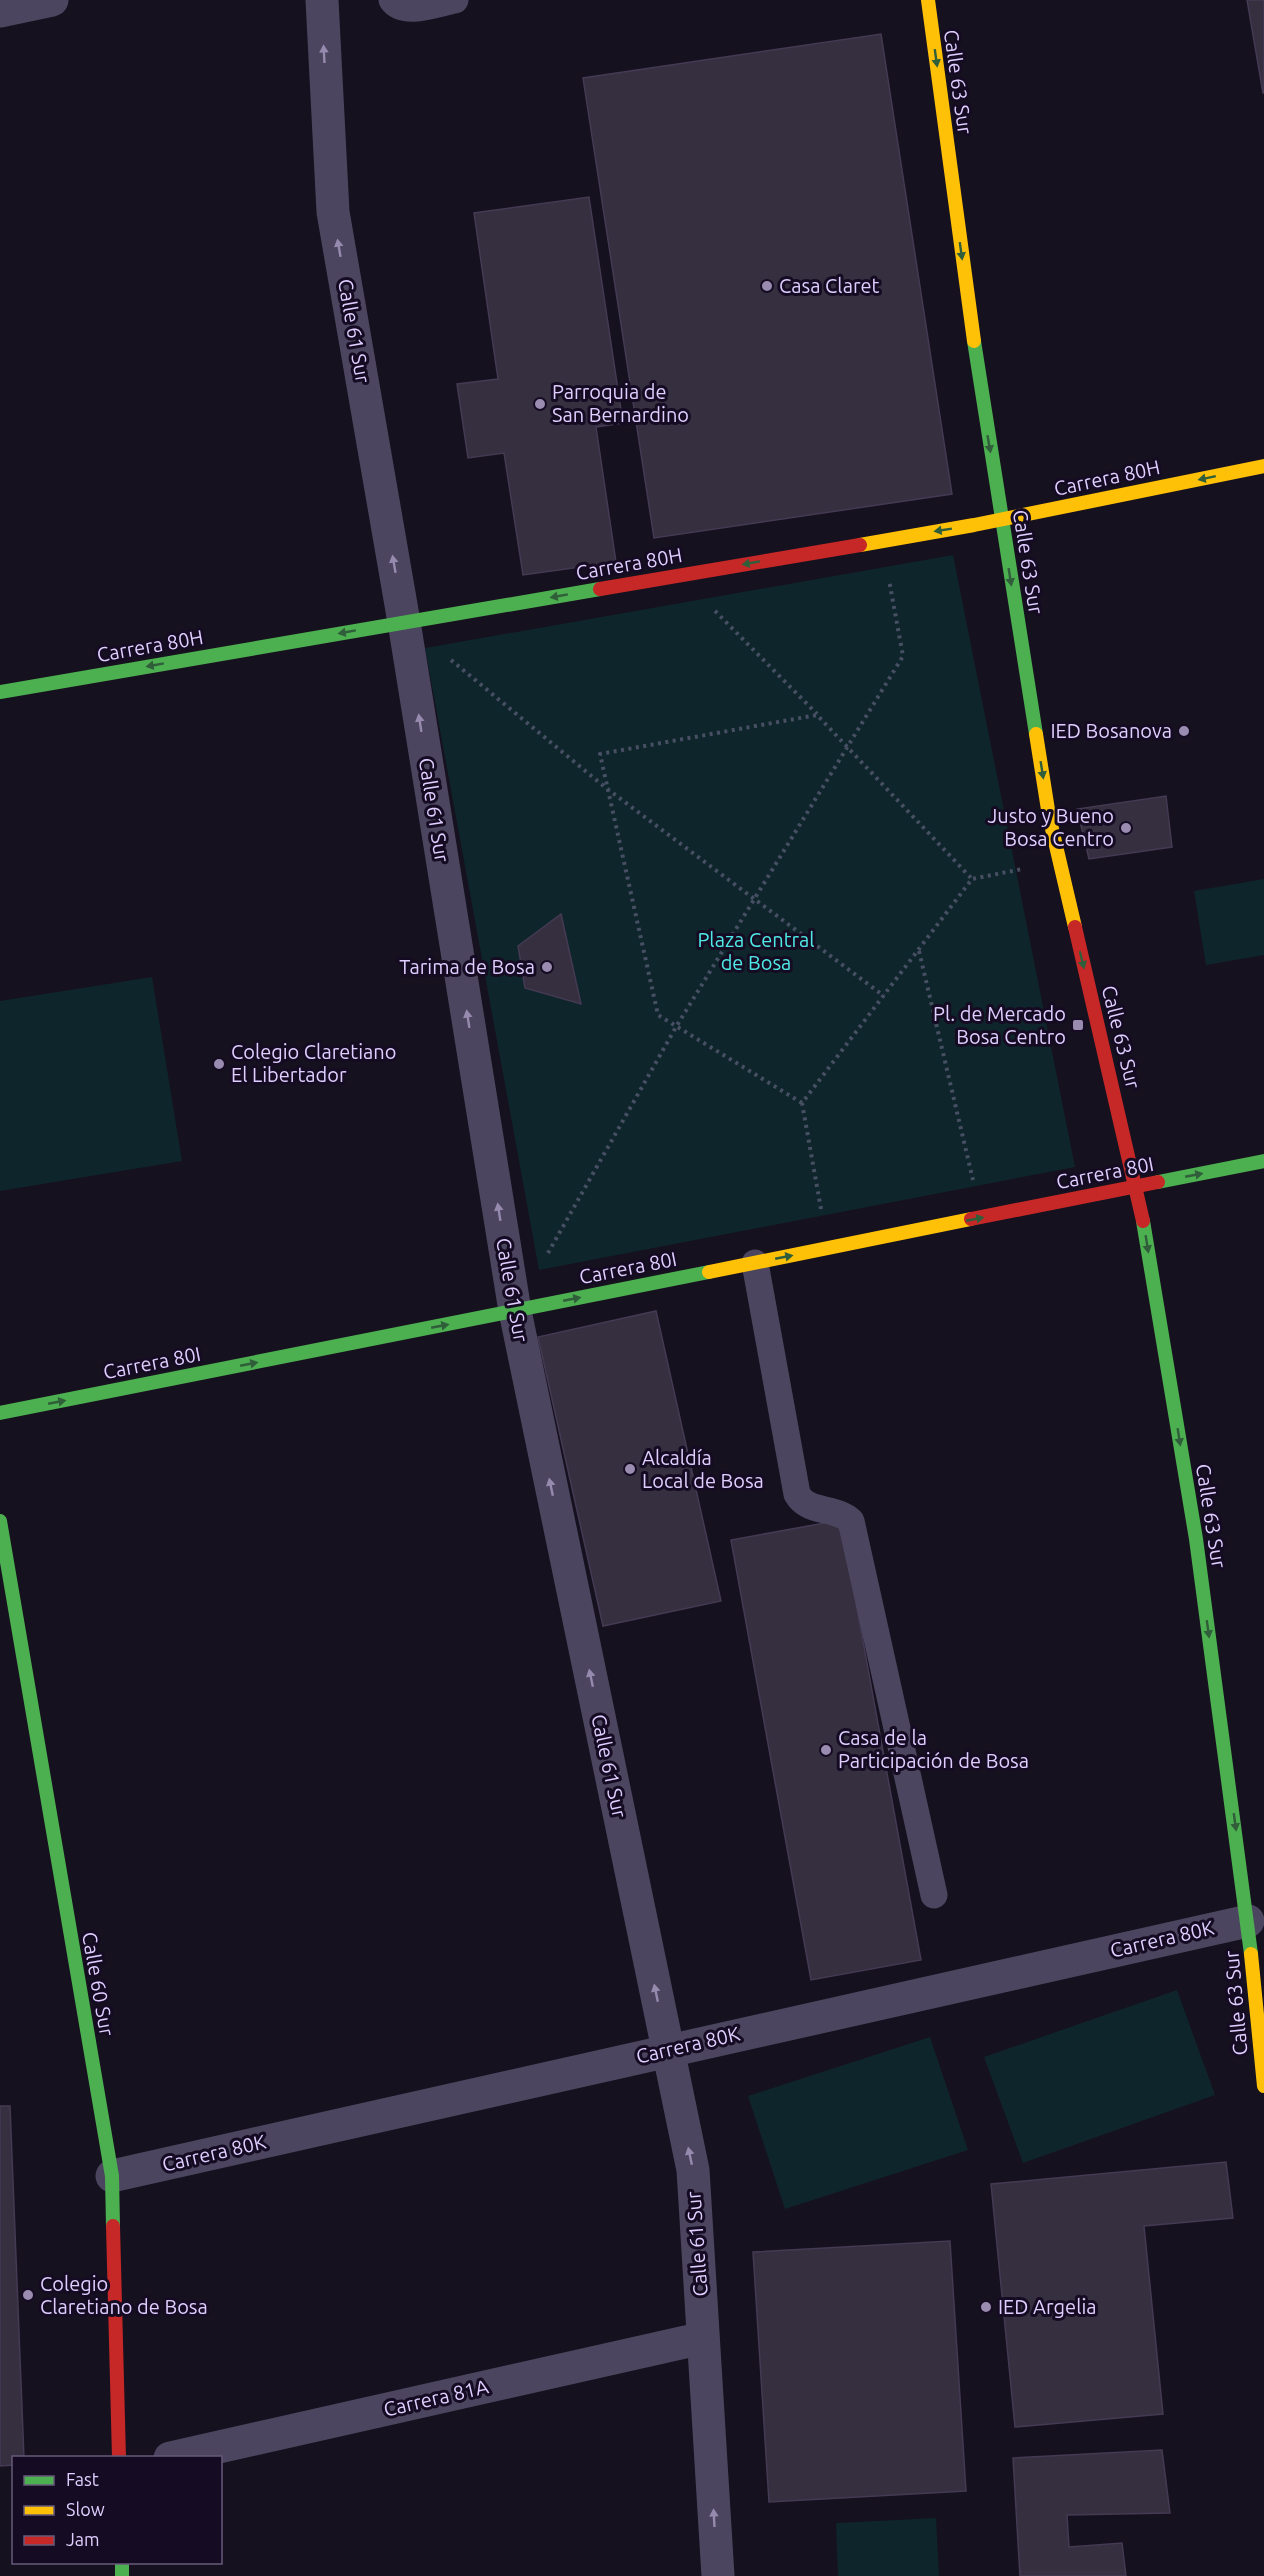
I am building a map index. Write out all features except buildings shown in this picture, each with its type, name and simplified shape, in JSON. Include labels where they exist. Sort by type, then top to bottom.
[{"type":"street","points":[[0,11],[52,0]]},
{"type":"street","name":"Calle 61 Sur","points":[[322,0],[333,212],[404,622],[514,1311],[693,2170],[718,2576]]},
{"type":"street","name":"Calle 63 Sur","points":[[928,0],[984,417],[1049,816],[1137,1186],[1196,1539],[1256,1918],[1264,2085]]},
{"type":"street","name":"Carrera 80H","points":[[0,692],[1001,519],[1264,466]]},
{"type":"street","name":"Carrera 80I","points":[[0,1413],[1264,1161]]},
{"type":"street","name":"Calle 60 Sur","points":[[0,1521],[112,2176],[119,2456]]},
{"type":"street","name":"Carrera 80K","points":[[112,2176],[1256,1918]]},
{"type":"street","name":"Carrera 81A","points":[[174,2456],[703,2338]]},
{"type":"lane","points":[[392,0],[395,5],[408,8],[455,0]]},
{"type":"lane","points":[[755,1263],[797,1494],[808,1506],[835,1511],[851,1521],[934,1895]]},
{"type":"path","points":[[514,1311],[676,1027],[903,656],[882,540]]},
{"type":"path","points":[[680,575],[818,715],[972,879]]},
{"type":"path","points":[[404,622],[606,788],[884,996]]},
{"type":"path","points":[[802,1103],[658,1015],[600,754],[818,715]]},
{"type":"path","points":[[828,1248],[802,1103],[972,879],[1026,868]]},
{"type":"path","points":[[918,950],[981,1217]]},
{"type":"green space","name":"Plaza Central de Bosa","points":[[953,555],[1075,1167],[539,1270],[425,648]]},
{"type":"green space","points":[[1264,879],[1264,955],[1206,965],[1194,891]]},
{"type":"green space","points":[[152,977],[182,1161],[0,1191],[0,1001]]},
{"type":"green space","points":[[1177,1990],[1215,2095],[1023,2163],[984,2057]]},
{"type":"green space","points":[[930,2037],[968,2150],[785,2209],[748,2096]]},
{"type":"green space","points":[[936,2518],[939,2576],[838,2576],[836,2523]]},
{"type":"traffic: fast","points":[[974,341],[1036,734]]},
{"type":"traffic: fast","points":[[0,692],[600,589]]},
{"type":"traffic: fast","points":[[1158,1182],[1264,1161]]},
{"type":"traffic: fast","points":[[1143,1221],[1196,1539],[1251,1954]]},
{"type":"traffic: fast","points":[[0,1413],[709,1272]]},
{"type":"traffic: fast","points":[[0,1521],[112,2176],[113,2226]]},
{"type":"traffic: fast","points":[[122,2564],[122,2576]]},
{"type":"traffic: slow","points":[[928,0],[974,341]]},
{"type":"traffic: slow","points":[[860,545],[974,525],[1264,466]]},
{"type":"traffic: slow","points":[[1036,734],[1049,816],[1075,927]]},
{"type":"traffic: slow","points":[[709,1272],[971,1219]]},
{"type":"traffic: slow","points":[[1251,1954],[1264,2086]]},
{"type":"traffic: jam","points":[[600,589],[860,545]]},
{"type":"traffic: jam","points":[[1075,927],[1143,1221]]},
{"type":"traffic: jam","points":[[971,1219],[1158,1182]]},
{"type":"traffic: jam","points":[[113,2226],[119,2456]]},
{"type":"place","name":"Casa Claret","points":[[767,286]]},
{"type":"place","name":"Parroquia de San Bernardino","points":[[540,404]]},
{"type":"place","name":"IED Bosanova","points":[[1184,731]]},
{"type":"place","name":"Justo y Bueno Bosa Centro","points":[[1126,828]]},
{"type":"place","name":"Tarima de Bosa","points":[[547,967]]},
{"type":"place","name":"Pl. de Mercado Bosa Centro","points":[[1078,1025]]},
{"type":"place","name":"Colegio Claretiano El Libertador","points":[[219,1064]]},
{"type":"place","name":"Alcaldía Local de Bosa","points":[[630,1469]]},
{"type":"place","name":"Casa de la Participación de Bosa","points":[[826,1750]]},
{"type":"place","name":"Colegio Claretiano de Bosa","points":[[28,2295]]},
{"type":"place","name":"IED Argelia","points":[[986,2307]]}]
